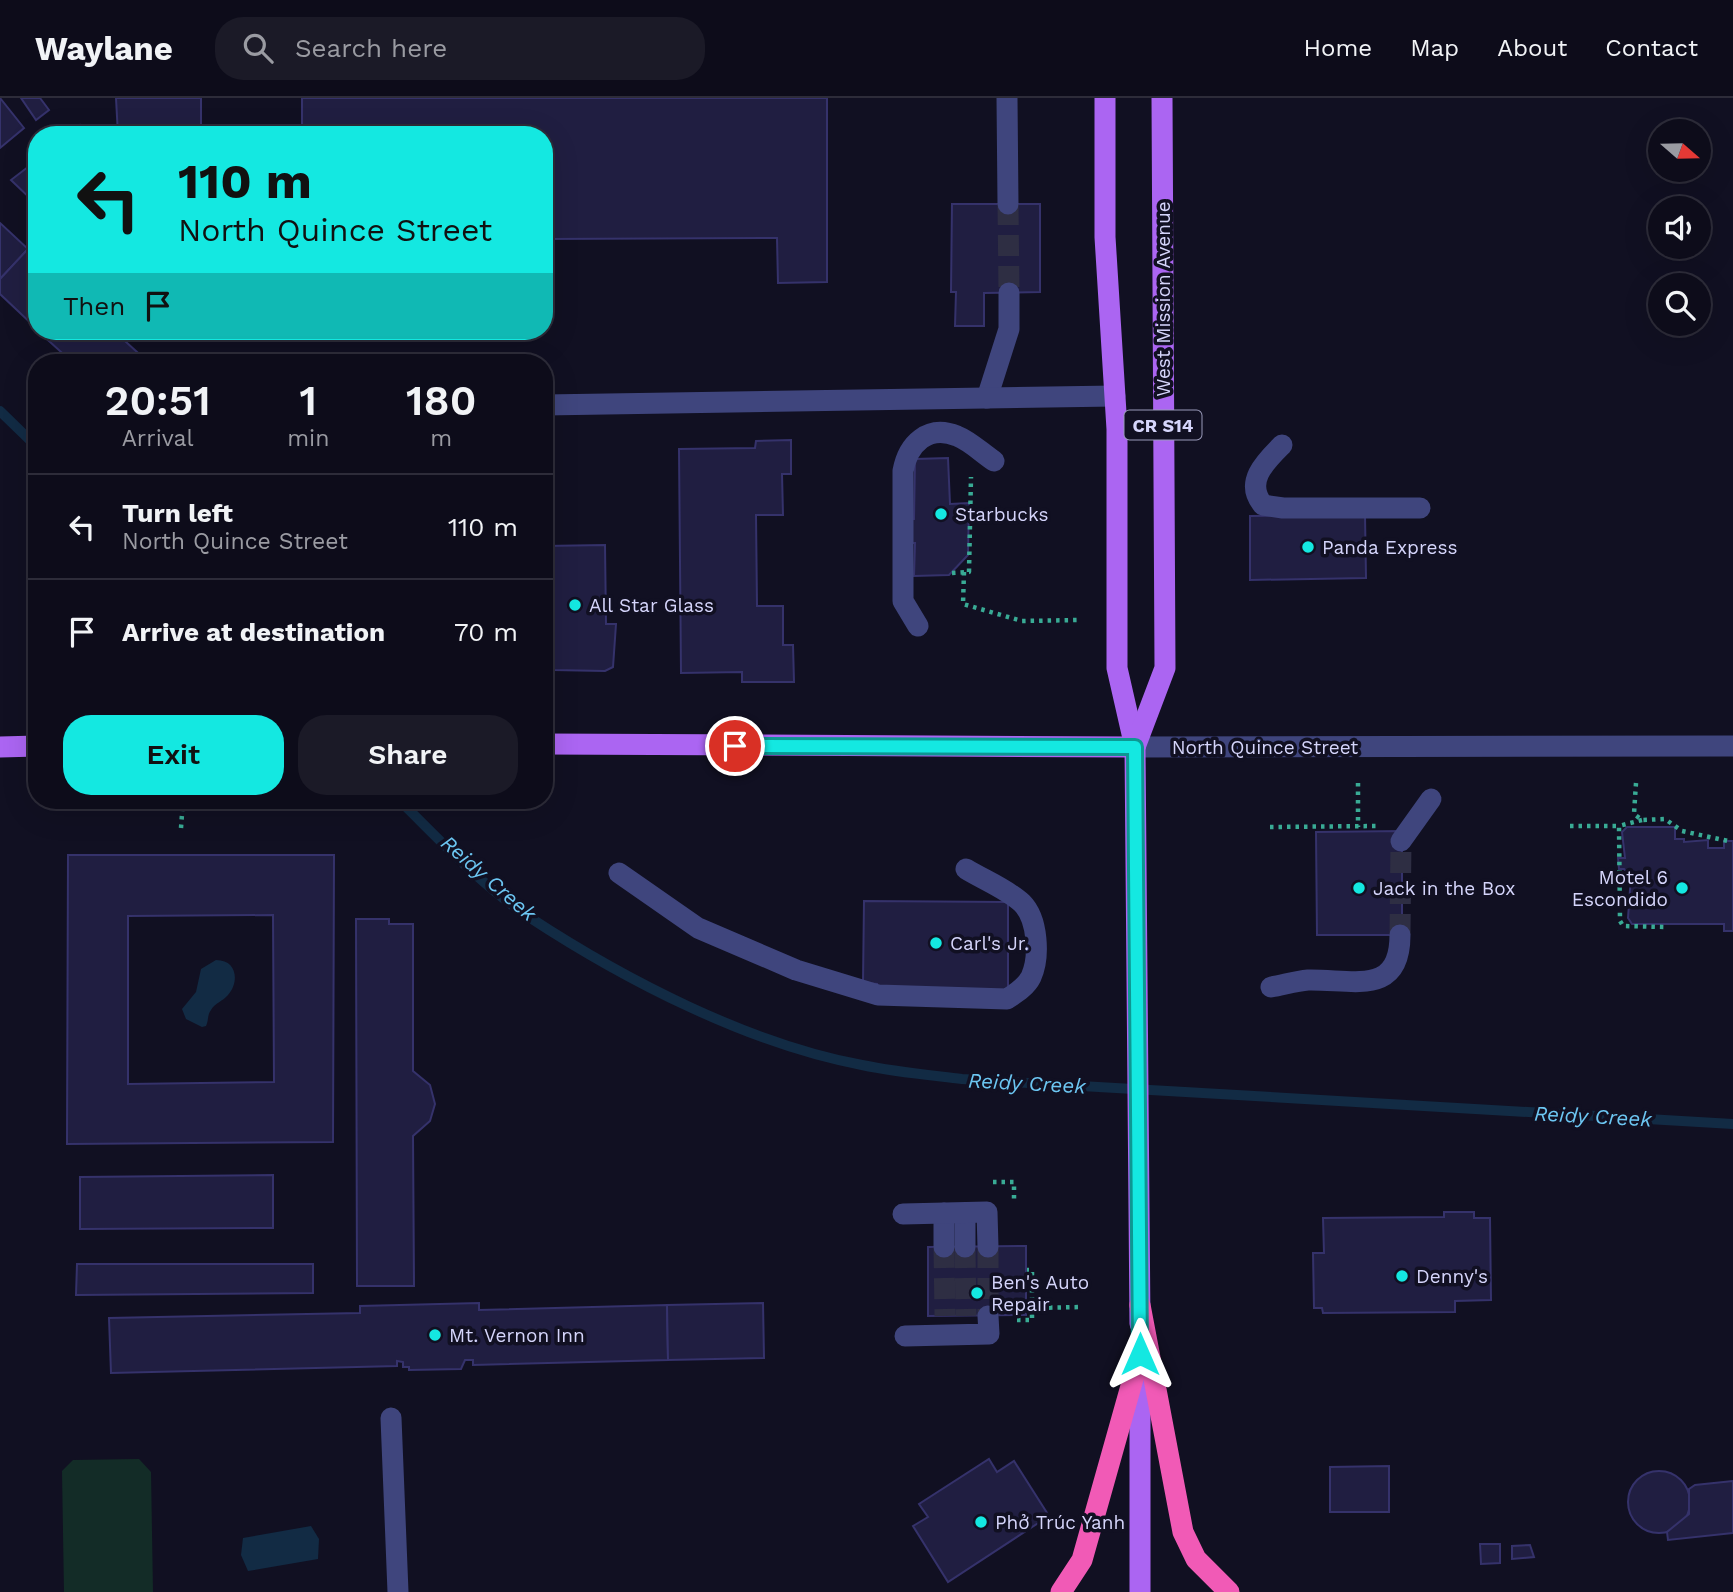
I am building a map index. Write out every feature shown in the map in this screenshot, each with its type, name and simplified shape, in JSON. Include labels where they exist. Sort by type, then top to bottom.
[{"type":"highway","points":[[1140,1305],[1183,1532],[1196,1559],[1229,1592]]},
{"type":"highway","points":[[1061,1592],[1082,1560],[1140,1354]]},
{"type":"main road","name":"West Mission Avenue","points":[[1105,98],[1105,237],[1115,396],[1117,668],[1135,747],[1140,1592]]},
{"type":"main road","name":"West Mission Avenue","points":[[1135,747],[1165,668],[1162,98]]},
{"type":"main road","name":"North Quince Street","points":[[553,744],[1135,747]]},
{"type":"main road","points":[[0,747],[28,746]]},
{"type":"street","points":[[1007,98],[1008,204]]},
{"type":"street","points":[[987,398],[1009,330],[1009,293]]},
{"type":"street","points":[[553,405],[1115,396]]},
{"type":"street","points":[[918,626],[903,601],[903,471],[907,453],[917,440],[930,434],[944,433],[957,435],[994,461]]},
{"type":"street","points":[[1282,445],[1260,467],[1256,477],[1256,496],[1263,505],[1283,508],[1419,508]]},
{"type":"street","name":"North Quince Street","points":[[1135,747],[1733,746]]},
{"type":"street","points":[[1407,833],[1431,799]]},
{"type":"street","points":[[619,873],[698,928],[796,970],[878,995],[1007,999],[1021,990],[1031,978],[1034,964],[1034,924],[1021,902],[966,869]]},
{"type":"street","points":[[1271,988],[1305,980],[1376,981],[1387,975],[1399,957],[1400,934]]},
{"type":"street","points":[[903,1214],[987,1212],[988,1247]]},
{"type":"street","points":[[954,1213],[954,1247]]},
{"type":"street","points":[[905,1336],[956,1325],[989,1334],[988,1318]]},
{"type":"street","points":[[391,1418],[398,1592]]},
{"type":"path","points":[[952,573],[969,572],[971,477],[967,465]]},
{"type":"path","points":[[964,572],[964,604],[1022,621],[1079,620]]},
{"type":"path","points":[[1636,782],[1634,814],[1642,820]]},
{"type":"path","points":[[1358,783],[1358,827]]},
{"type":"path","points":[[181,828],[182,809]]},
{"type":"path","points":[[1570,826],[1619,826],[1642,820],[1665,819],[1682,831],[1728,841]]},
{"type":"path","points":[[1619,826],[1620,921],[1623,926],[1632,928],[1668,927]]},
{"type":"path","points":[[1270,828],[1358,827],[1407,833]]},
{"type":"path","points":[[988,1318],[1032,1320],[1032,1270],[1027,1270]]},
{"type":"path","points":[[1032,1308],[1082,1307]]},
{"type":"green space","points":[[139,1459],[151,1472],[153,1592],[64,1592],[62,1471],[73,1460]]},
{"type":"water","points":[[216,960],[229,964],[232,968],[234,984],[228,995],[209,1014],[206,1026],[202,1027],[186,1019],[182,1009],[196,992],[201,969]]},
{"type":"water","points":[[311,1526],[319,1539],[318,1559],[248,1571],[241,1555],[243,1538]]},
{"type":"building","points":[[0,98],[24,128],[0,148]]},
{"type":"building","points":[[21,98],[40,98],[49,110],[36,120]]},
{"type":"building","points":[[116,98],[201,98],[201,126],[118,126]]},
{"type":"building","points":[[302,98],[827,98],[827,282],[778,283],[777,238],[553,239],[553,126],[302,126]]},
{"type":"building","points":[[28,167],[28,196],[11,180]]},
{"type":"building","points":[[952,204],[1040,204],[1040,292],[984,293],[984,326],[955,326],[956,292],[951,292]]},
{"type":"building","points":[[0,223],[28,249],[0,279]]},
{"type":"building","points":[[28,249],[28,320],[0,294],[0,279]]},
{"type":"building","points":[[48,340],[124,340],[139,354],[63,354]]},
{"type":"building","points":[[791,440],[791,474],[782,474],[783,515],[756,515],[757,606],[783,606],[783,645],[793,645],[794,682],[742,682],[742,672],[681,673],[679,449],[755,448],[756,441]]},
{"type":"building","name":"Starbucks","points":[[948,458],[950,504],[969,503],[968,555],[949,575],[914,576],[915,543],[908,543],[907,519],[914,519],[915,459]]},
{"type":"building","name":"Panda Express","points":[[1365,515],[1366,578],[1250,580],[1250,516]]},
{"type":"building","points":[[605,545],[606,624],[616,624],[613,667],[605,671],[553,670],[553,546]]},
{"type":"building","name":"Motel 6 Escondido","points":[[1627,827],[1675,827],[1675,839],[1684,839],[1684,842],[1708,840],[1708,848],[1724,848],[1724,841],[1733,841],[1733,931],[1724,931],[1724,924],[1632,924],[1628,918],[1631,876],[1624,869],[1619,869],[1618,858],[1625,858],[1622,832]]},
{"type":"building","name":"Jack in the Box","points":[[1402,831],[1402,935],[1317,935],[1316,832]]},
{"type":"building","points":[[68,855],[334,855],[333,1142],[67,1144]],"holes":[[[273,915],[274,1082],[128,1084],[128,916]]]},
{"type":"building","name":"Carl's Jr.","points":[[864,901],[1008,902],[1008,992],[877,992],[877,984],[863,983]]},
{"type":"building","points":[[356,919],[389,919],[389,924],[413,924],[413,1071],[430,1085],[435,1104],[430,1121],[413,1136],[414,1286],[357,1286]]},
{"type":"building","points":[[273,1175],[273,1228],[80,1229],[80,1177]]},
{"type":"building","name":"Denny's","points":[[1444,1212],[1474,1212],[1474,1218],[1490,1218],[1491,1300],[1455,1301],[1455,1312],[1323,1313],[1322,1308],[1314,1308],[1313,1253],[1324,1253],[1323,1218],[1444,1217]]},
{"type":"building","name":"Ben's Auto Repair","points":[[1026,1246],[1026,1315],[928,1316],[928,1247]]},
{"type":"building","points":[[77,1264],[313,1264],[313,1293],[76,1295]]},
{"type":"building","points":[[479,1303],[479,1310],[667,1305],[668,1360],[473,1365],[473,1360],[465,1360],[461,1369],[409,1370],[409,1367],[403,1367],[403,1362],[397,1361],[397,1366],[111,1373],[109,1318],[360,1313],[360,1306]]},
{"type":"building","points":[[763,1303],[764,1358],[668,1360],[667,1305]]},
{"type":"building","name":"Phở Trúc Yanh","points":[[989,1459],[997,1472],[1014,1461],[1049,1516],[948,1582],[913,1526],[928,1517],[919,1504]]},
{"type":"building","points":[[1389,1466],[1389,1512],[1330,1512],[1330,1467]]},
{"type":"building","points":[[1659,1471],[1681,1480],[1690,1502],[1681,1524],[1659,1533],[1637,1524],[1628,1502],[1637,1480]]},
{"type":"building","points":[[1733,1481],[1733,1533],[1668,1540],[1667,1532],[1689,1514],[1689,1489],[1695,1485]]},
{"type":"building","points":[[1480,1544],[1500,1544],[1500,1563],[1481,1564]]},
{"type":"building","points":[[1530,1545],[1534,1557],[1512,1559],[1512,1546]]},
{"type":"waterway","name":"Reidy Creek","points":[[0,411],[28,438]]},
{"type":"waterway","name":"Reidy Creek","points":[[408,809],[494,891],[566,941],[689,1007],[732,1026],[819,1055],[887,1070],[962,1079],[1733,1124]]},
{"type":"tunnel","points":[[1008,204],[1009,293]]},
{"type":"tunnel","points":[[1400,935],[1401,841]]},
{"type":"tunnel","points":[[944,1247],[945,1316]]},
{"type":"tunnel","points":[[965,1247],[966,1316]]},
{"type":"tunnel","points":[[988,1247],[988,1316]]},
{"type":"place","name":"Starbucks","points":[[941,514]]},
{"type":"place","name":"Panda Express","points":[[1308,547]]},
{"type":"place","name":"All Star Glass","points":[[575,605]]},
{"type":"place","name":"Jack in the Box","points":[[1359,888]]},
{"type":"place","name":"Motel 6 Escondido","points":[[1682,888]]},
{"type":"place","name":"Carl's Jr.","points":[[936,943]]},
{"type":"place","name":"Denny's","points":[[1402,1276]]},
{"type":"place","name":"Ben's Auto Repair","points":[[977,1293]]},
{"type":"place","name":"Mt. Vernon Inn","points":[[435,1335]]},
{"type":"place","name":"Phở Trúc Yanh","points":[[981,1522]]},
{"type":"route","points":[[735,746],[1135,747],[1140,1354]]}]
